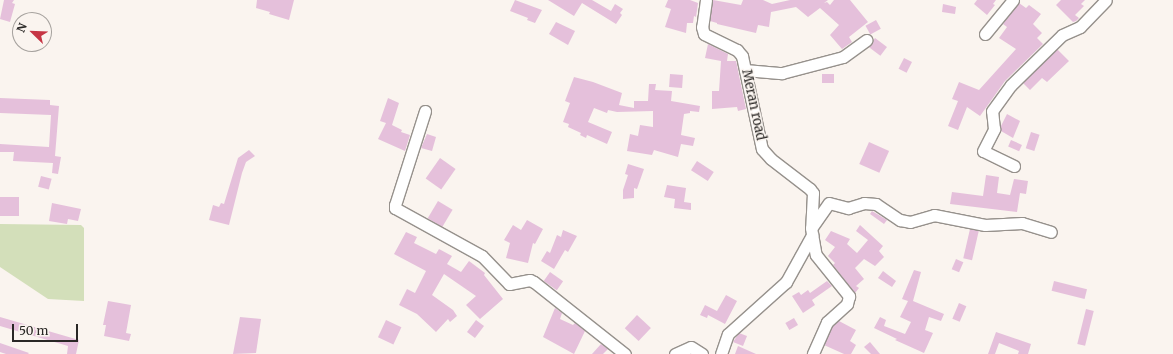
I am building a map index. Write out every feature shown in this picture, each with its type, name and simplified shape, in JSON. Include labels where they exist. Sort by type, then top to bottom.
[{"type":"street","name":"Meran road","points":[[706,0],[702,27],[704,34],[737,50],[742,56],[762,149],[771,159],[810,189],[813,193],[811,232],[816,255],[849,296],[847,304],[827,322],[813,354]]},
{"type":"street","points":[[985,34],[1013,0]]},
{"type":"street","points":[[1014,166],[983,151],[994,129],[992,111],[1010,85],[1062,35],[1080,27],[1106,0]]},
{"type":"street","points":[[745,70],[782,73],[843,57],[866,40]]},
{"type":"street","points":[[426,111],[395,208],[482,256],[508,284],[530,280],[534,282],[625,354]]},
{"type":"street","points":[[721,354],[728,334],[786,282],[811,232],[827,205],[832,203],[848,208],[864,203],[876,204],[900,220],[910,222],[934,215],[985,225],[1022,223],[1051,232]]},
{"type":"street","points":[[675,354],[691,348],[702,354]]},
{"type":"green space","points":[[0,224],[81,225],[84,228],[84,301],[48,299],[0,267]]},
{"type":"building","points":[[4,0],[14,0],[12,3],[15,4],[10,22],[0,19]]},
{"type":"building","points":[[257,0],[294,0],[289,20],[256,8]]},
{"type":"building","points":[[515,0],[542,10],[535,23],[527,20],[528,18],[510,11]]},
{"type":"building","points":[[548,0],[592,0],[611,11],[615,4],[623,9],[620,13],[622,15],[616,24],[582,3],[574,16]]},
{"type":"building","points":[[668,0],[690,0],[698,3],[696,17],[694,16],[693,23],[687,23],[686,33],[665,27],[671,9],[665,7]]},
{"type":"building","points":[[713,0],[741,5],[743,0],[763,0],[772,4],[790,0],[828,0],[824,3],[827,2],[830,5],[834,0],[850,0],[868,22],[849,37],[852,42],[842,49],[830,35],[839,25],[820,8],[808,17],[796,7],[771,12],[769,27],[758,25],[756,33],[710,21]]},
{"type":"building","points":[[977,0],[996,0],[993,4],[995,5],[987,15],[974,4]]},
{"type":"building","points":[[1061,0],[1085,0],[1081,4],[1084,6],[1075,15],[1079,18],[1076,21],[1073,22],[1056,5]]},
{"type":"building","points":[[1019,3],[1026,8],[1029,5],[1041,14],[1033,24],[1042,33],[1037,38],[1043,44],[1005,81],[980,116],[967,107],[958,130],[948,126],[958,101],[952,99],[959,82],[979,90],[1016,49],[999,38],[1007,27],[1003,24]]},
{"type":"building","points":[[943,4],[956,7],[955,14],[942,12]]},
{"type":"building","points":[[876,20],[881,29],[870,35],[866,26]]},
{"type":"building","points":[[556,22],[575,31],[568,45],[549,34]]},
{"type":"building","points":[[875,38],[887,47],[880,56],[868,47]]},
{"type":"building","points":[[708,44],[728,54],[727,61],[736,61],[746,109],[738,111],[737,107],[712,109],[712,91],[719,91],[721,61],[705,58]]},
{"type":"building","points":[[1057,49],[1069,61],[1047,82],[1042,78],[1030,90],[1023,83]]},
{"type":"building","points":[[904,58],[912,62],[907,73],[899,69]]},
{"type":"building","points":[[670,74],[683,75],[682,88],[669,87]]},
{"type":"building","points":[[822,74],[834,74],[834,83],[822,83]]},
{"type":"building","points":[[574,77],[593,82],[622,93],[619,105],[634,108],[634,101],[648,101],[649,84],[656,84],[655,90],[672,91],[671,101],[700,106],[699,112],[690,111],[690,113],[684,114],[681,135],[695,138],[693,146],[681,144],[678,157],[654,150],[652,155],[627,151],[630,134],[638,136],[640,125],[653,127],[653,111],[617,112],[608,110],[607,113],[594,108],[588,122],[612,132],[607,144],[587,135],[586,138],[580,135],[581,133],[568,127],[569,124],[563,122],[570,103],[565,101]]},
{"type":"building","points":[[0,98],[50,100],[50,105],[59,106],[55,156],[61,157],[58,174],[52,173],[53,163],[13,161],[14,152],[0,152],[0,144],[49,147],[51,115],[0,113]]},
{"type":"building","points":[[388,98],[399,103],[392,125],[402,130],[401,132],[410,135],[405,151],[378,139],[386,123],[380,121]]},
{"type":"building","points":[[1007,114],[1020,121],[1013,138],[1001,131],[1001,126]]},
{"type":"building","points":[[1031,132],[1040,135],[1034,151],[1026,148]]},
{"type":"building","points":[[427,134],[436,137],[432,151],[421,148]]},
{"type":"building","points":[[1011,140],[1022,145],[1019,151],[1008,146]]},
{"type":"building","points":[[869,142],[889,151],[879,173],[859,164]]},
{"type":"building","points":[[249,150],[255,156],[246,162],[229,225],[209,220],[213,205],[219,207],[221,203],[224,204],[238,158]]},
{"type":"building","points":[[440,158],[456,169],[441,189],[426,178]]},
{"type":"building","points":[[697,161],[714,172],[708,181],[691,170]]},
{"type":"building","points":[[628,164],[644,169],[637,189],[634,188],[634,198],[623,199],[623,190],[628,175],[625,174]]},
{"type":"building","points":[[986,175],[999,177],[997,193],[1010,195],[1014,179],[1028,181],[1026,194],[1020,193],[1017,212],[950,204],[952,192],[983,196]]},
{"type":"building","points":[[41,176],[52,179],[49,189],[38,187]]},
{"type":"building","points":[[667,185],[686,188],[684,202],[691,203],[691,210],[674,208],[675,199],[664,197]]},
{"type":"building","points":[[0,197],[19,197],[19,216],[0,216]]},
{"type":"building","points":[[438,201],[453,210],[442,227],[428,218]]},
{"type":"building","points":[[52,203],[81,209],[78,221],[68,219],[67,224],[49,221]]},
{"type":"building","points":[[872,211],[887,220],[884,224],[870,214]]},
{"type":"building","points":[[527,220],[543,229],[535,244],[533,243],[528,263],[506,258],[510,243],[504,240],[513,225],[521,230]]},
{"type":"building","points":[[860,225],[883,246],[879,251],[884,257],[875,266],[864,259],[855,268],[864,279],[856,286],[859,288],[855,293],[833,265],[835,263],[828,256],[835,247],[825,240],[831,231],[850,239],[847,244],[857,253],[868,240],[856,231]]},
{"type":"building","points":[[970,229],[979,231],[972,260],[963,258]]},
{"type":"building","points":[[563,230],[577,236],[568,252],[565,250],[554,269],[541,261],[547,251],[550,253],[557,235],[561,237]]},
{"type":"building","points":[[406,232],[417,237],[414,243],[436,254],[439,249],[452,256],[447,264],[461,272],[469,261],[485,273],[484,275],[503,299],[480,319],[466,305],[476,296],[444,274],[432,295],[453,310],[457,316],[450,322],[448,319],[436,332],[417,314],[399,305],[407,289],[415,293],[426,271],[394,254]]},
{"type":"building","points":[[956,259],[963,262],[959,272],[952,269]]},
{"type":"building","points":[[914,270],[921,272],[913,301],[944,314],[941,321],[929,317],[925,330],[933,333],[924,353],[895,340],[897,339],[874,328],[880,317],[886,320],[884,326],[905,334],[911,322],[900,317],[908,301],[902,299]]},
{"type":"building","points":[[883,271],[896,281],[892,287],[878,278]]},
{"type":"building","points":[[550,272],[563,281],[557,290],[544,281]]},
{"type":"building","points":[[827,281],[832,286],[812,300],[815,305],[803,313],[792,296],[799,292],[801,295],[808,290],[810,293]]},
{"type":"building","points":[[1054,281],[1087,289],[1085,299],[1052,291]]},
{"type":"building","points":[[726,295],[737,301],[725,324],[708,315],[707,318],[700,315],[705,305],[717,311]]},
{"type":"building","points":[[108,301],[131,305],[126,333],[131,334],[129,341],[104,336],[106,325],[103,325]]},
{"type":"building","points":[[959,303],[966,306],[960,322],[952,319]]},
{"type":"building","points":[[555,308],[562,313],[560,319],[573,325],[575,323],[585,331],[574,354],[543,337]]},
{"type":"building","points":[[1086,309],[1094,311],[1085,346],[1077,344]]},
{"type":"building","points":[[637,315],[651,328],[639,341],[625,328]]},
{"type":"building","points":[[0,317],[79,340],[76,354],[67,354],[68,346],[0,326]]},
{"type":"building","points":[[240,317],[261,319],[256,353],[233,354]]},
{"type":"building","points":[[794,318],[798,325],[789,330],[785,323]]},
{"type":"building","points":[[386,320],[401,327],[393,344],[378,337]]},
{"type":"building","points":[[476,320],[484,326],[475,338],[467,332]]},
{"type":"building","points":[[839,321],[856,330],[850,341],[856,345],[851,354],[844,354],[824,345],[833,326]]},
{"type":"building","points":[[996,332],[1031,344],[1028,354],[1018,354],[1019,351],[999,343],[995,354],[988,354]]},
{"type":"building","points":[[739,333],[747,336],[743,346],[733,342]]},
{"type":"building","points":[[870,342],[880,354],[871,354],[864,347]]},
{"type":"building","points":[[0,343],[29,353],[6,354],[0,352]]},
{"type":"building","points":[[601,344],[608,349],[603,354],[592,354]]},
{"type":"building","points":[[738,346],[756,354],[735,354]]}]
